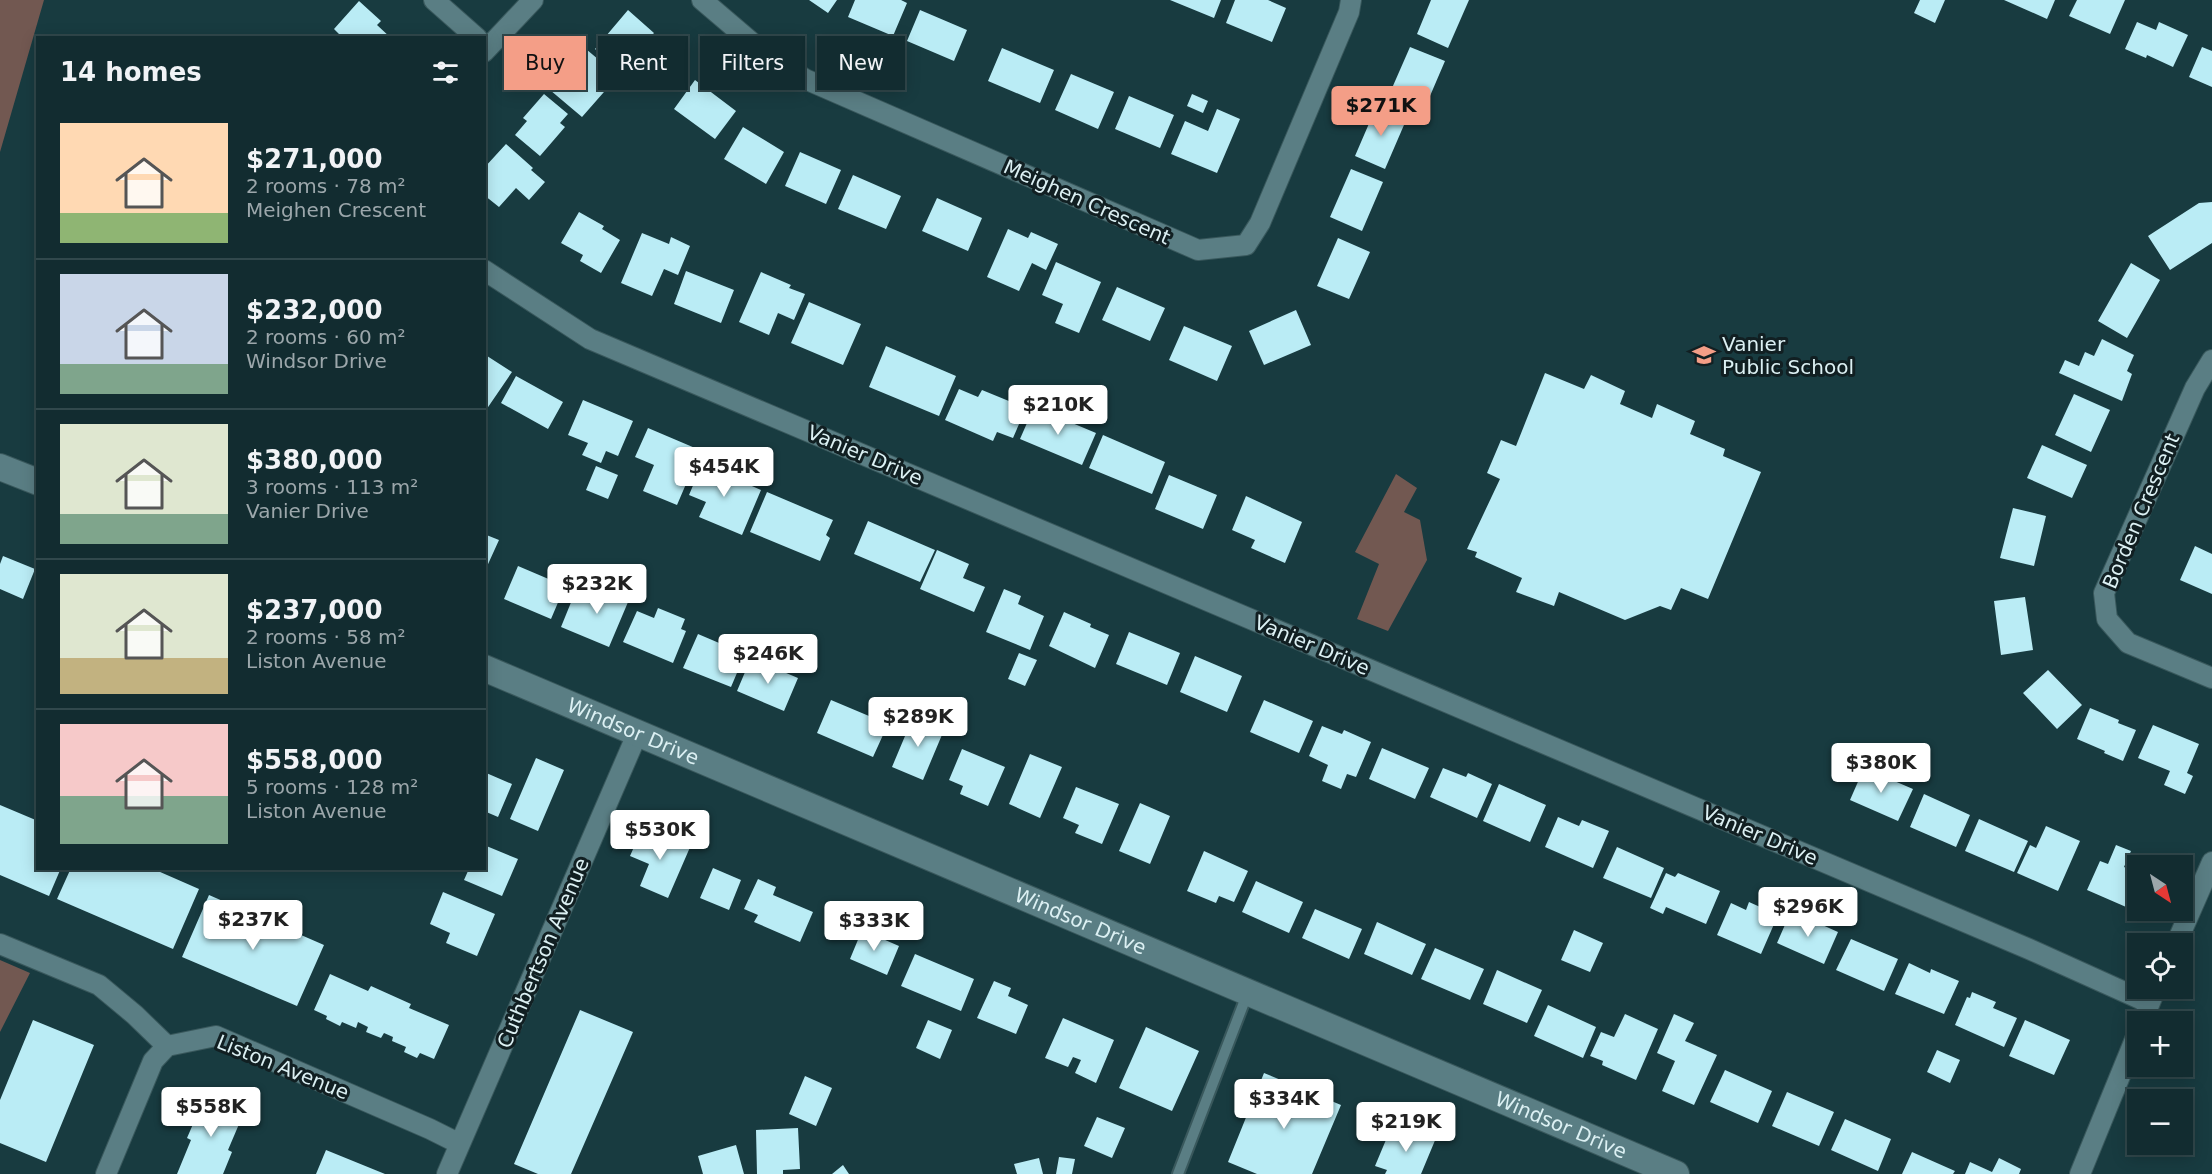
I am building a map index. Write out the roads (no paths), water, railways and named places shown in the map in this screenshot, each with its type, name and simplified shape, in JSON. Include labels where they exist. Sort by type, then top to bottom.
[{"type":"street","points":[[434,0],[474,36]]},
{"type":"street","points":[[486,43],[533,0]]},
{"type":"street","name":"Meighen Crescent","points":[[702,0],[763,52],[805,79],[1198,250],[1246,245],[1260,223],[1349,12],[1351,0]]},
{"type":"street","name":"Vanier Drive","points":[[486,271],[590,339],[2018,944],[2149,1004]]},
{"type":"street","name":"Borden Crescent","points":[[2212,360],[2195,388],[2104,593],[2107,619],[2128,643],[2212,678]]},
{"type":"street","points":[[0,467],[36,481]]},
{"type":"street","name":"Windsor Drive","points":[[486,669],[1667,1172]]},
{"type":"street","name":"Cuthbertson Avenue","points":[[447,1174],[638,732]]},
{"type":"street","points":[[2181,933],[2212,861]]},
{"type":"street","points":[[0,944],[99,985],[167,1046],[153,1061],[106,1174]]},
{"type":"street","name":"Liston Avenue","points":[[167,1046],[216,1036],[460,1144]]},
{"type":"street","points":[[2080,1174],[2127,1059]]},
{"type":"lane","points":[[1178,1174],[1248,992]]},
{"type":"place","name":"Vanier Public School","points":[[1704,355]]}]
